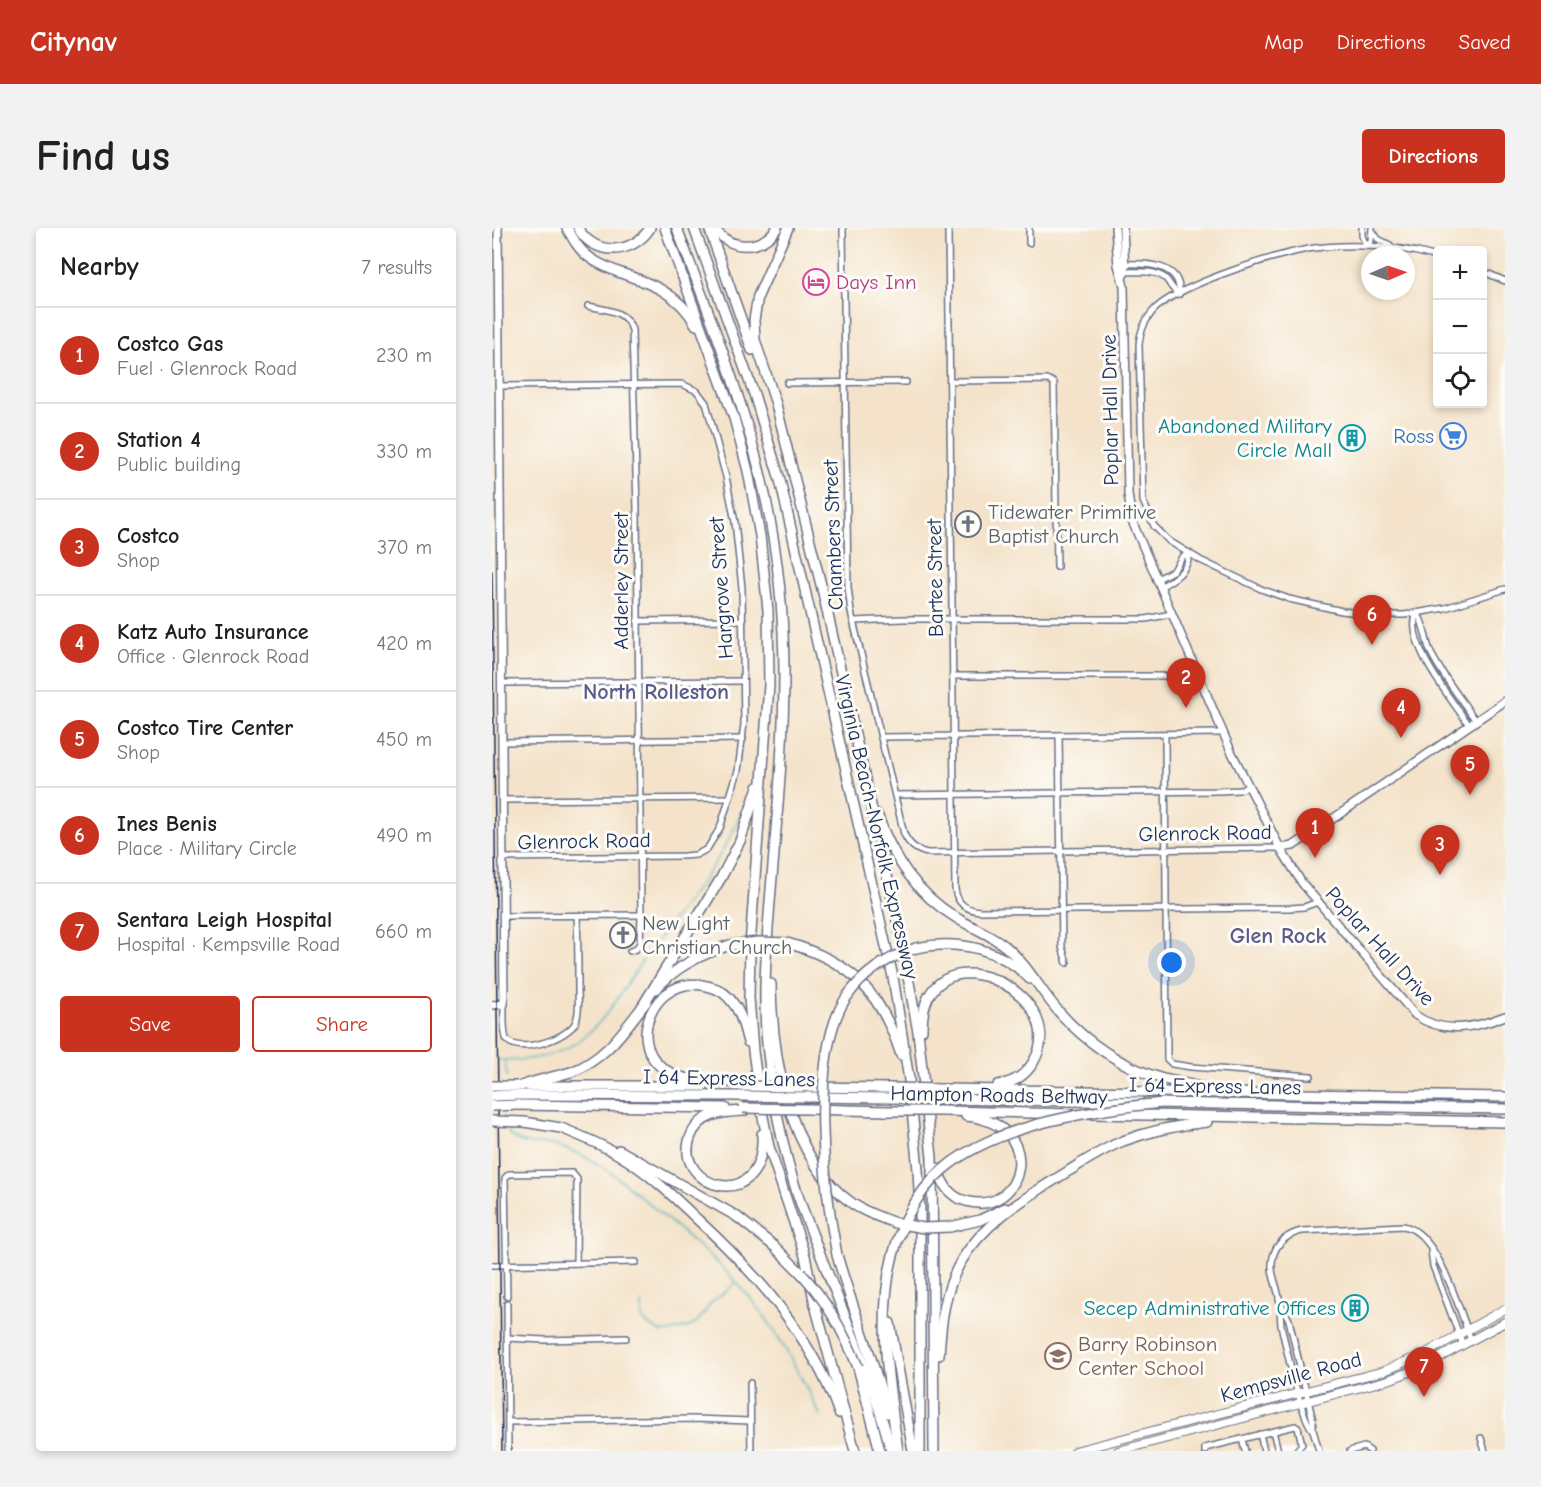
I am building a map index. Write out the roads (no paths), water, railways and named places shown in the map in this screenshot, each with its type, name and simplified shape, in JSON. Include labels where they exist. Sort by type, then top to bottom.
[{"type":"highway","points":[[567,228],[580,249],[595,262],[656,285],[675,297],[696,323],[717,367]]},
{"type":"highway","points":[[578,228],[583,236],[593,244],[613,249],[634,244],[650,228]]},
{"type":"highway","points":[[665,228],[717,367],[741,445],[760,536],[766,591],[769,657],[766,746],[749,971],[750,1025],[760,1102],[772,1156],[804,1256],[854,1451]]},
{"type":"highway","points":[[677,228],[746,419],[766,501],[775,550],[782,612],[783,738],[765,980],[768,1049],[778,1120],[786,1155],[805,1215],[868,1373],[895,1451]]},
{"type":"highway","name":"Virginia Beach-Norfolk Expressway","points":[[694,228],[754,394],[782,488],[888,952],[909,1080],[916,1144],[920,1213],[920,1451]]},
{"type":"highway","points":[[709,228],[784,440]]},
{"type":"highway","points":[[714,228],[724,239],[744,246],[764,241],[777,228]]},
{"type":"highway","points":[[788,228],[758,296],[754,320],[757,350],[776,404],[824,593],[906,962],[924,1074],[930,1136],[933,1214],[934,1451]]},
{"type":"highway","points":[[642,1007],[721,878],[740,841],[755,798],[766,746]]},
{"type":"highway","points":[[865,776],[890,845],[912,881],[941,909],[1005,946],[1020,960],[1058,1012],[1079,1032],[1122,1061],[1158,1077],[1225,1094]]},
{"type":"highway","points":[[769,916],[775,1038],[788,1100],[796,1127],[812,1160],[843,1196],[864,1211],[895,1223],[913,1227],[950,1227],[986,1217],[1047,1185]]},
{"type":"highway","points":[[492,1106],[589,1063],[613,1043],[658,986],[679,968],[699,956],[730,945],[759,942],[787,943],[808,950],[829,959],[858,979],[889,1020],[909,1080]]},
{"type":"highway","points":[[895,1451],[876,1374],[837,1255],[827,1201],[823,1158],[824,1099],[832,1031],[846,998],[862,978],[882,963],[916,948],[951,944],[984,950],[1015,966],[1044,994]]},
{"type":"highway","points":[[924,1074],[922,1012],[932,992],[944,980],[962,974],[974,973],[998,980],[1016,991],[1032,1011],[1039,1026],[1039,1050],[1028,1070],[1013,1082],[961,1089]]},
{"type":"highway","points":[[739,1084],[685,1078],[669,1072],[658,1064],[650,1053],[646,1032],[652,1010],[662,997],[674,989],[695,984],[709,986],[729,997],[740,1015],[755,1070]]},
{"type":"highway","points":[[518,1093],[739,1084]]},
{"type":"highway","name":"Hampton Roads Beltway","points":[[739,1084],[891,1093],[961,1089],[1505,1097]]},
{"type":"highway","points":[[492,1086],[518,1093],[743,1110]]},
{"type":"highway","name":"I 64 Express Lanes","points":[[492,1096],[518,1093],[807,1097],[891,1093],[944,1099],[1505,1109]]},
{"type":"highway","points":[[743,1110],[713,1114],[698,1124],[691,1135],[688,1146],[689,1158],[695,1171],[706,1181],[720,1186],[733,1185],[746,1180],[756,1171],[763,1145],[760,1102]]},
{"type":"highway","points":[[895,1451],[885,1355],[887,1285],[898,1236],[918,1197],[936,1175],[968,1150],[1005,1133],[1108,1108],[1163,1103]]},
{"type":"highway","name":"Hampton Roads Beltway","points":[[743,1110],[809,1109],[1505,1122]]},
{"type":"highway","points":[[930,1136],[942,1182],[957,1198],[971,1203],[987,1202],[1004,1194],[1014,1182],[1019,1171],[1020,1157],[1018,1149],[1005,1130],[985,1121],[946,1112]]},
{"type":"highway","points":[[934,1402],[944,1308],[952,1280],[960,1263],[989,1227],[1047,1185],[1106,1149],[1136,1137],[1190,1124],[1244,1118]]},
{"type":"highway","points":[[492,1121],[524,1122],[561,1128],[600,1140],[630,1154],[728,1211],[784,1254],[823,1299],[846,1338],[858,1367],[880,1451]]},
{"type":"highway","points":[[561,1128],[619,1155],[650,1177],[701,1222],[764,1285],[806,1345],[838,1408],[854,1451]]},
{"type":"highway","points":[[887,1285],[891,1329],[913,1451]]},
{"type":"main road","name":"Kempsville Road","points":[[1075,1451],[1395,1367],[1426,1353],[1505,1309]]},
{"type":"main road","name":"Kempsville Road","points":[[1118,1451],[1305,1403],[1402,1375],[1505,1322]]},
{"type":"street","points":[[498,228],[504,1004],[507,1040],[514,1044],[541,1044],[564,1035],[574,1026],[579,1009],[577,916]]},
{"type":"street","name":"Chambers Street","points":[[843,228],[848,587],[854,621],[907,840],[916,849],[932,853]]},
{"type":"street","name":"Bartee Street","points":[[948,228],[955,889],[957,898],[966,908],[981,911],[1061,911]]},
{"type":"street","points":[[1029,228],[1029,243]]},
{"type":"street","name":"Poplar Hall Drive","points":[[1115,228],[1122,270]]},
{"type":"street","name":"Poplar Hall Drive","points":[[1123,228],[1122,270],[1130,509],[1137,534],[1158,584],[1249,787],[1293,871],[1408,1008],[1423,1020],[1440,1027],[1455,1028],[1483,1024],[1505,1016]]},
{"type":"street","points":[[1362,228],[1362,236],[1366,245]]},
{"type":"street","points":[[1345,246],[1357,239],[1362,228]]},
{"type":"street","points":[[1366,245],[1371,240],[1372,228]]},
{"type":"street","points":[[1372,228],[1378,239],[1395,246]]},
{"type":"street","points":[[1377,246],[1309,249],[1269,258],[1203,282],[1162,303],[1150,314],[1140,336],[1142,491],[1146,509],[1154,526],[1169,541],[1189,554],[1289,600],[1323,608],[1378,615],[1417,613],[1445,608],[1505,589]]},
{"type":"street","points":[[1415,252],[1433,256]]},
{"type":"street","points":[[1122,270],[1157,274],[1166,279],[1173,290],[1179,294]]},
{"type":"street","points":[[1487,274],[1505,281]]},
{"type":"street","name":"Adderley Street","points":[[588,306],[619,313],[630,324],[634,384],[640,942],[636,950],[630,951]]},
{"type":"street","points":[[950,381],[1049,380],[1054,385],[1057,567]]},
{"type":"street","points":[[787,383],[906,382]]},
{"type":"street","points":[[500,386],[634,384]]},
{"type":"street","name":"Hargrove Street","points":[[634,384],[682,384],[693,387],[704,399],[726,477],[737,534],[743,620],[743,739],[741,758],[730,798],[720,828],[707,849],[696,855],[666,856]]},
{"type":"street","points":[[1158,584],[1179,575],[1188,562],[1189,554]]},
{"type":"street","points":[[1417,613],[1414,627],[1426,662],[1473,723]]},
{"type":"street","points":[[854,621],[1146,619],[1171,614]]},
{"type":"street","points":[[637,621],[743,620]]},
{"type":"street","points":[[953,676],[1181,676],[1196,672]]},
{"type":"street","points":[[502,683],[743,681]]},
{"type":"street","name":"Glenrock Road","points":[[932,853],[1165,851],[1293,846],[1505,701]]},
{"type":"street","points":[[882,737],[1223,733]]},
{"type":"street","points":[[1165,734],[1167,1059],[1172,1064],[1191,1067],[1311,1076]]},
{"type":"street","points":[[1059,735],[1062,947],[1067,963]]},
{"type":"street","points":[[503,742],[743,739]]},
{"type":"street","points":[[895,795],[1164,792],[1239,790],[1249,787]]},
{"type":"street","points":[[503,800],[730,798]]},
{"type":"street","name":"Glenrock Road","points":[[503,858],[666,856]]},
{"type":"street","points":[[1061,911],[1290,908],[1318,902]]},
{"type":"street","points":[[503,916],[640,915]]},
{"type":"street","points":[[492,1005],[504,1004]]},
{"type":"street","points":[[507,1296],[505,1178],[512,1173],[572,1173],[576,1177],[576,1263]]},
{"type":"street","points":[[1303,1392],[1283,1330],[1280,1299],[1272,1270],[1273,1257],[1279,1244],[1295,1232],[1403,1226],[1418,1232],[1440,1260],[1471,1340]]},
{"type":"street","points":[[1430,1248],[1433,1266],[1463,1345]]},
{"type":"street","points":[[492,1265],[636,1262]]},
{"type":"street","points":[[1439,1282],[1447,1279]]},
{"type":"street","points":[[1280,1299],[1287,1311],[1291,1328],[1305,1403],[1306,1422],[1312,1430],[1317,1450]]},
{"type":"street","points":[[507,1304],[508,1451]]},
{"type":"street","points":[[1283,1330],[1291,1328]]},
{"type":"street","points":[[507,1338],[545,1340],[626,1338]]},
{"type":"street","points":[[750,1383],[751,1451]]},
{"type":"street","points":[[508,1422],[694,1419],[750,1421]]},
{"type":"street","points":[[1205,1451],[1205,1448],[1295,1426],[1298,1428],[1302,1444],[1296,1451]]},
{"type":"street","points":[[1273,1431],[1278,1451]]},
{"type":"street","points":[[1260,1434],[1264,1451]]},
{"type":"street","points":[[1482,1438],[1485,1451]]},
{"type":"street","points":[[1242,1439],[1245,1451]]},
{"type":"street","points":[[1228,1442],[1230,1451]]},
{"type":"street","points":[[1350,1451],[1364,1447],[1370,1451]]},
{"type":"waterway","points":[[499,1060],[529,1059],[559,1052],[577,1042],[598,1023],[699,886],[723,850],[741,813]]},
{"type":"waterway","points":[[505,1060],[507,1077]]},
{"type":"waterway","points":[[508,1128],[509,1134],[520,1141],[563,1148],[598,1164],[627,1185],[703,1250],[734,1280],[761,1312],[786,1350],[821,1417]]},
{"type":"waterway","points":[[642,1303],[642,1318],[647,1324],[661,1332],[669,1332],[692,1326],[712,1302],[735,1284]]},
{"type":"tram line","points":[[492,571],[502,1451]]},
{"type":"place","name":"Days Inn","points":[[816,282]]},
{"type":"place","name":"Ross","points":[[1453,436]]},
{"type":"place","name":"Abandoned Military Circle Mall","points":[[1352,438]]},
{"type":"place","name":"Tidewater Primitive Baptist Church","points":[[968,524]]},
{"type":"place","name":"Ines Benis","points":[[1372,645]]},
{"type":"place","name":"Station 4","points":[[1186,708]]},
{"type":"place","name":"Katz Auto Insurance","points":[[1401,738]]},
{"type":"place","name":"Costco Tire Center","points":[[1470,795]]},
{"type":"place","name":"Costco Gas","points":[[1315,858]]},
{"type":"place","name":"Costco","points":[[1440,875]]},
{"type":"place","name":"New Light Christian Church","points":[[623,935]]},
{"type":"place","name":"Secep Administrative Offices","points":[[1355,1308]]},
{"type":"place","name":"Barry Robinson Center School","points":[[1058,1356]]},
{"type":"place","name":"Sentara Leigh Hospital","points":[[1424,1397]]},
{"type":"district","name":"North Rolleston","points":[[656,691]]},
{"type":"district","name":"Glen Rock","points":[[1278,935]]}]
